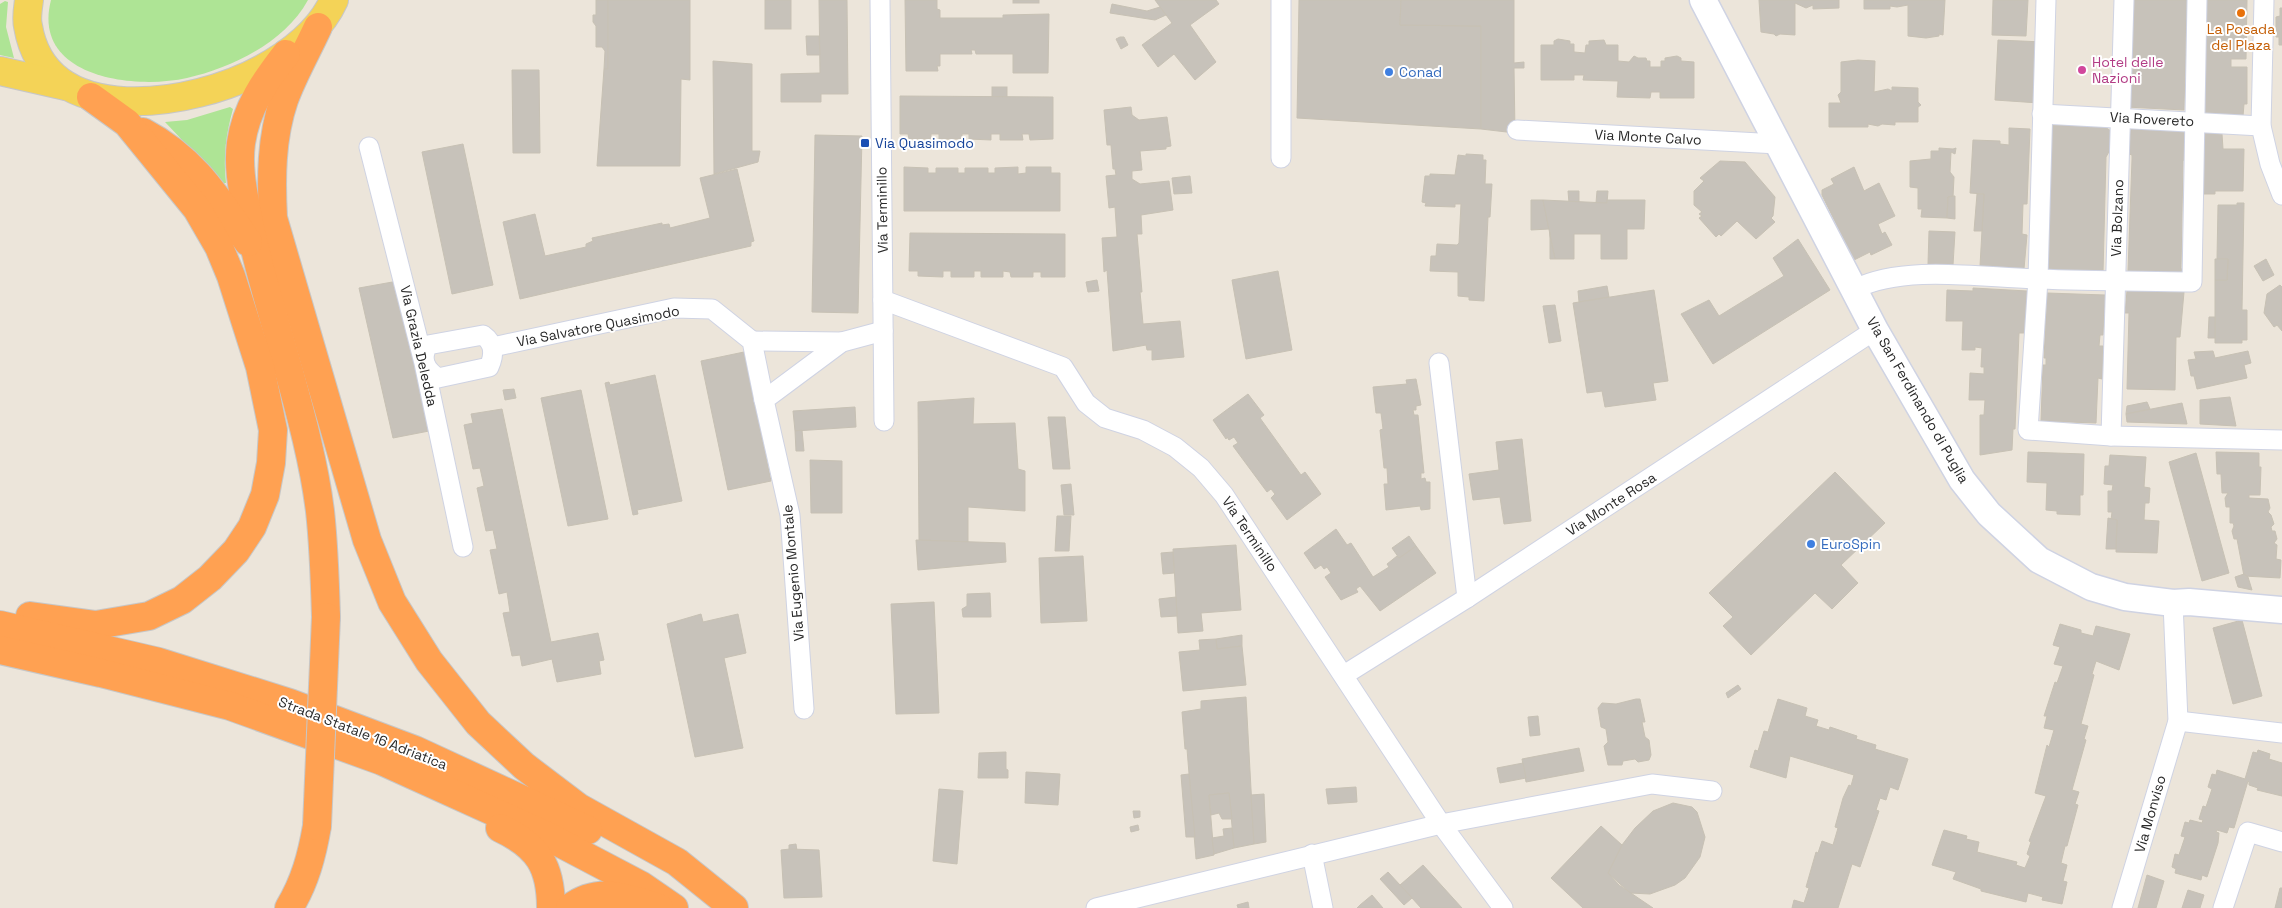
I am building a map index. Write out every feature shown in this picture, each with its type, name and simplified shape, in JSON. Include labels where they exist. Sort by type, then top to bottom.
[{"type":"highway","points":[[332,10],[284,101],[274,149],[271,182],[273,218],[367,540],[392,602],[429,661],[478,723],[524,766],[578,807],[677,862],[733,908]]},
{"type":"highway","points":[[286,54],[259,90],[247,119],[240,144],[240,173],[254,250],[288,368],[309,451],[320,510],[324,559],[326,617],[317,826],[310,862],[298,894],[290,908]]},
{"type":"highway","points":[[91,97],[127,123],[168,146],[192,167],[212,190],[254,250]]},
{"type":"highway","points":[[0,612],[96,625],[149,616],[182,600],[210,578],[236,551],[252,527],[265,496],[271,463],[273,430],[260,367],[231,276],[219,247],[197,209],[127,123]]},
{"type":"highway","name":"Strada Statale 16 Adriatica","points":[[0,625],[159,662],[290,703],[415,750],[577,824],[733,908]]},
{"type":"highway","name":"Strada Statale 16 Adriatica","points":[[0,650],[101,673],[230,706],[382,761],[545,835],[642,886],[674,908]]},
{"type":"highway","points":[[0,663],[131,692],[230,706]]},
{"type":"highway","points":[[382,761],[407,784],[514,834],[540,857],[548,873],[552,908]]},
{"type":"highway","points":[[570,908],[582,899],[605,894],[628,898],[659,908]]},
{"type":"main road","points":[[29,0],[27,26],[36,54],[66,86]]},
{"type":"main road","points":[[0,71],[66,86],[91,97],[119,101],[145,101],[188,96],[234,82],[262,69],[286,54],[332,10]]},
{"type":"street","name":"Via Terminillo","points":[[880,0],[884,422]]},
{"type":"street","points":[[1281,0],[1281,158]]},
{"type":"street","name":"Via San Ferdinando di Puglia","points":[[1702,0],[1876,330],[1962,480],[1989,514],[2039,560],[2090,586],[2125,597],[2172,603],[2189,602],[2282,610]]},
{"type":"street","points":[[2046,0],[2038,279],[2028,430],[2111,436],[2282,440]]},
{"type":"street","name":"Via Bolzano","points":[[2111,436],[2124,0]]},
{"type":"street","points":[[1855,289],[1869,282],[1923,274],[2038,279],[2192,282],[2197,0]]},
{"type":"street","points":[[2264,0],[2261,126],[2270,164],[2282,195]]},
{"type":"street","name":"Via Rovereto","points":[[2042,114],[2261,126]]},
{"type":"street","name":"Via Monte Calvo","points":[[1517,130],[1778,144]]},
{"type":"street","name":"Via Grazia Deledda","points":[[369,147],[424,363],[463,547]]},
{"type":"street","name":"Via Terminillo","points":[[883,300],[1063,367],[1086,403],[1105,418],[1142,430],[1176,447],[1201,468],[1224,495],[1441,824],[1503,908]]},
{"type":"street","name":"Via Salvatore Quasimodo","points":[[493,347],[674,308],[712,309],[752,341]]},
{"type":"street","name":"Via Monte Rosa","points":[[1344,675],[1467,598],[1876,330]]},
{"type":"street","points":[[842,342],[764,400],[752,341],[842,342],[883,331]]},
{"type":"street","points":[[483,335],[489,339],[493,347],[493,358],[489,367],[438,378],[430,373],[424,363],[424,353],[428,345],[483,335]]},
{"type":"street","points":[[1439,363],[1467,598]]},
{"type":"street","name":"Via Eugenio Montale","points":[[764,400],[790,515],[804,709]]},
{"type":"street","name":"Via Monviso","points":[[2122,908],[2178,721],[2172,603]]},
{"type":"street","points":[[2178,721],[2282,733]]},
{"type":"street","points":[[1096,908],[1441,824],[1652,784],[1712,791]]},
{"type":"street","points":[[2223,908],[2248,832],[2282,842]]},
{"type":"street","points":[[1312,854],[1323,908]]},
{"type":"green space","points":[[51,0],[308,0],[286,28],[256,51],[239,60],[222,68],[187,78],[140,82],[115,79],[91,72],[71,62],[56,46],[49,26]]},
{"type":"green space","points":[[5,1],[8,2],[6,27],[14,58],[0,55],[0,4]]},
{"type":"green space","points":[[230,107],[233,109],[226,145],[226,183],[223,183],[165,122],[187,120]]},
{"type":"building","points":[[596,0],[608,0],[608,69],[604,69],[605,51],[602,47],[596,47],[596,26],[593,22],[593,15],[596,15]]},
{"type":"building","points":[[608,0],[690,0],[690,80],[681,79],[680,166],[597,166],[604,69],[608,69]]},
{"type":"building","points":[[765,0],[791,0],[791,29],[765,29]]},
{"type":"building","points":[[819,0],[847,0],[848,94],[821,94],[821,102],[781,102],[781,74],[820,73]]},
{"type":"building","points":[[905,0],[937,0],[940,18],[1003,18],[1003,15],[1049,14],[1048,73],[1013,73],[1013,54],[976,54],[975,50],[971,50],[972,54],[940,54],[940,66],[937,66],[938,71],[906,71]]},
{"type":"building","points":[[1013,0],[1039,0],[1039,3],[1013,3]]},
{"type":"building","points":[[1155,0],[1216,0],[1219,4],[1190,25],[1216,62],[1195,80],[1174,54],[1158,67],[1142,45],[1172,23]]},
{"type":"building","name":"Conad","points":[[1299,0],[1401,0],[1400,25],[1481,26],[1481,129],[1297,118]]},
{"type":"building","points":[[1401,0],[1514,0],[1514,63],[1524,62],[1524,68],[1514,68],[1515,133],[1481,129],[1481,26],[1400,25]]},
{"type":"building","points":[[1759,0],[1839,0],[1839,8],[1813,9],[1813,5],[1806,8],[1795,3],[1795,35],[1780,34],[1776,36],[1761,32]]},
{"type":"building","points":[[1864,0],[1945,0],[1943,35],[1939,34],[1939,36],[1926,38],[1908,36],[1908,5],[1890,6],[1890,9],[1864,9]]},
{"type":"building","points":[[1993,0],[2028,0],[2026,36],[1992,35]]},
{"type":"building","points":[[2131,0],[2187,0],[2184,110],[2126,107]]},
{"type":"building","points":[[2199,0],[2247,0],[2246,59],[2231,59],[2231,67],[2247,67],[2247,104],[2244,104],[2243,116],[2199,112]]},
{"type":"building","points":[[1112,4],[1147,11],[1160,7],[1166,15],[1155,20],[1110,13]]},
{"type":"building","points":[[2280,8],[2282,8],[2282,45],[2279,45],[2279,37],[2276,37],[2276,17],[2280,16]]},
{"type":"building","points":[[806,36],[819,36],[820,55],[807,55]]},
{"type":"building","points":[[1124,37],[1128,45],[1121,49],[1116,39]]},
{"type":"building","points":[[1558,39],[1570,41],[1570,44],[1574,44],[1574,52],[1585,53],[1586,45],[1589,45],[1589,41],[1604,40],[1606,45],[1618,45],[1618,61],[1629,62],[1634,56],[1646,58],[1647,61],[1650,61],[1650,67],[1661,67],[1661,61],[1665,61],[1665,58],[1677,56],[1681,58],[1681,61],[1694,62],[1694,98],[1660,98],[1660,92],[1651,92],[1650,98],[1617,97],[1618,81],[1583,80],[1584,75],[1574,75],[1574,80],[1541,80],[1541,45],[1554,45],[1554,41]]},
{"type":"building","points":[[1998,40],[2043,42],[2039,103],[1995,100]]},
{"type":"building","points":[[713,61],[752,64],[752,151],[760,151],[758,162],[714,174]]},
{"type":"building","points":[[1875,61],[1874,92],[1888,89],[1892,91],[1892,87],[1918,88],[1918,102],[1921,105],[1918,107],[1918,122],[1895,122],[1895,125],[1882,124],[1878,126],[1868,124],[1868,127],[1829,127],[1829,103],[1841,103],[1838,95],[1841,92],[1841,62]]},
{"type":"building","points":[[512,70],[539,70],[540,153],[513,153]]},
{"type":"building","points":[[992,87],[1007,87],[1007,97],[992,97]]},
{"type":"building","points":[[900,96],[1053,97],[1053,139],[1030,140],[1029,134],[1022,134],[1023,140],[1000,140],[1000,134],[991,134],[991,140],[969,139],[969,134],[962,134],[962,139],[939,139],[939,134],[931,134],[931,139],[909,139],[908,134],[900,134]]},
{"type":"building","points":[[1131,107],[1132,115],[1139,120],[1167,117],[1171,146],[1166,147],[1166,149],[1140,151],[1142,170],[1132,171],[1132,179],[1140,184],[1169,181],[1173,210],[1141,215],[1142,234],[1137,234],[1143,324],[1180,321],[1184,357],[1152,360],[1152,350],[1147,350],[1146,345],[1113,351],[1107,270],[1104,272],[1102,238],[1117,237],[1115,207],[1109,208],[1106,176],[1116,175],[1115,169],[1113,169],[1111,145],[1107,145],[1104,110]]},
{"type":"building","points":[[2047,125],[2105,127],[2111,131],[2110,150],[2106,157],[2103,273],[2046,270]]},
{"type":"building","points":[[2009,128],[2030,129],[2027,204],[2023,204],[2022,234],[2027,235],[2024,269],[1980,266],[1984,194],[1970,193],[1973,140],[2000,141],[2000,144],[2009,145]]},
{"type":"building","points":[[2131,129],[2185,130],[2186,161],[2183,160],[2181,268],[2183,273],[2128,271],[2132,159],[2132,155],[2129,154]]},
{"type":"building","points":[[2196,131],[2217,131],[2217,134],[2222,134],[2223,149],[2244,149],[2243,191],[2215,191],[2215,194],[2195,194]]},
{"type":"building","points":[[815,135],[862,136],[858,313],[812,312]]},
{"type":"building","points":[[463,144],[493,285],[452,294],[422,152]]},
{"type":"building","points":[[1939,148],[1956,148],[1955,154],[1951,152],[1950,172],[1954,177],[1953,197],[1948,197],[1947,218],[1921,217],[1922,209],[1918,209],[1918,188],[1910,187],[1910,161],[1931,159],[1931,151],[1939,151]]},
{"type":"building","points":[[1466,154],[1483,155],[1483,160],[1486,160],[1485,184],[1492,184],[1490,217],[1488,217],[1484,301],[1469,300],[1469,297],[1458,296],[1458,272],[1430,271],[1431,256],[1436,256],[1437,244],[1457,245],[1459,243],[1461,204],[1455,204],[1455,207],[1425,206],[1426,203],[1422,202],[1425,176],[1430,176],[1430,174],[1455,175],[1458,155],[1466,156]]},
{"type":"building","points":[[1720,161],[1745,162],[1775,197],[1773,216],[1771,218],[1775,222],[1756,239],[1737,221],[1721,236],[1719,234],[1716,237],[1699,218],[1702,216],[1699,214],[1702,212],[1694,205],[1694,191],[1704,181],[1700,178]]},
{"type":"building","points":[[904,167],[928,168],[928,173],[936,173],[936,168],[958,168],[958,173],[965,173],[965,168],[988,168],[988,173],[995,173],[995,168],[1018,167],[1018,174],[1026,173],[1026,167],[1051,167],[1051,173],[1060,173],[1060,211],[904,211]]},
{"type":"building","points":[[1854,167],[1864,191],[1879,183],[1895,216],[1878,224],[1882,234],[1885,232],[1892,245],[1871,255],[1870,252],[1854,260],[1822,195],[1822,190],[1834,184],[1831,179]]},
{"type":"building","points":[[737,169],[754,241],[751,242],[751,246],[520,299],[503,222],[535,214],[545,256],[586,247],[586,244],[593,241],[592,238],[662,223],[662,225],[669,224],[670,228],[710,218],[700,178]]},
{"type":"building","points":[[1190,176],[1192,193],[1174,194],[1172,178]]},
{"type":"building","points":[[1568,191],[1579,191],[1579,203],[1569,203]]},
{"type":"building","points":[[1597,191],[1608,191],[1607,203],[1596,203]]},
{"type":"building","points":[[1977,194],[1984,194],[1982,231],[1974,231]]},
{"type":"building","points":[[1955,196],[1955,219],[1947,218],[1948,197]]},
{"type":"building","points":[[1531,200],[1543,200],[1549,229],[1531,230]]},
{"type":"building","points":[[1543,200],[1607,203],[1607,200],[1645,200],[1644,229],[1627,229],[1627,259],[1601,259],[1601,234],[1574,234],[1574,259],[1555,259]]},
{"type":"building","points":[[2237,203],[2244,203],[2242,310],[2247,310],[2247,340],[2242,340],[2242,343],[2215,343],[2215,280],[2227,280],[2228,259],[2217,259],[2218,205],[2237,205]]},
{"type":"building","points":[[1929,231],[1955,232],[1953,265],[1928,264]]},
{"type":"building","points":[[910,233],[1065,234],[1065,277],[1041,277],[1041,272],[1033,272],[1033,277],[1011,277],[1010,272],[1003,271],[1003,277],[981,277],[981,271],[974,271],[974,277],[951,277],[951,271],[943,271],[943,277],[918,276],[918,271],[909,271]]},
{"type":"building","points":[[1550,236],[1555,259],[1550,259]]},
{"type":"building","points":[[1798,239],[1830,290],[1713,364],[1681,314],[1709,300],[1719,316],[1784,276],[1773,258]]},
{"type":"building","points":[[2215,259],[2228,259],[2227,280],[2215,280]]},
{"type":"building","points":[[2266,259],[2274,275],[2263,281],[2254,266]]},
{"type":"building","points":[[1278,271],[1292,350],[1246,359],[1232,280]]},
{"type":"building","points":[[1097,280],[1099,291],[1088,292],[1086,282]]},
{"type":"building","points":[[398,281],[429,431],[393,438],[359,288]]},
{"type":"building","points":[[2280,285],[2282,287],[2282,331],[2277,325],[2274,327],[2264,313],[2267,294]]},
{"type":"building","points":[[1607,286],[1609,297],[1579,302],[1578,291]]},
{"type":"building","points":[[1973,288],[2027,291],[2025,333],[2019,333],[2015,429],[2013,429],[2012,450],[1980,455],[1980,415],[1984,415],[1985,400],[1969,400],[1970,373],[1984,374],[1984,367],[1981,367],[1982,348],[1975,347],[1975,350],[1962,350],[1963,321],[1946,321],[1947,290],[1973,291]]},
{"type":"building","points":[[2156,289],[2156,292],[2184,292],[2180,337],[2176,337],[2175,390],[2127,389],[2129,313],[2125,313],[2127,291]]},
{"type":"building","points":[[1654,290],[1668,381],[1653,383],[1656,400],[1605,407],[1602,391],[1587,393],[1573,303]]},
{"type":"building","points":[[2047,293],[2105,295],[2103,335],[2100,335],[2099,346],[2103,346],[2102,379],[2098,378],[2096,423],[2041,421],[2043,365],[2046,365],[2046,358],[2044,358]]},
{"type":"building","points":[[1555,305],[1561,341],[1549,343],[1543,306]]},
{"type":"building","points":[[2209,317],[2215,317],[2215,338],[2208,338]]},
{"type":"building","points":[[2213,351],[2215,358],[2248,351],[2251,363],[2244,365],[2247,378],[2197,389],[2194,376],[2191,376],[2188,360],[2196,359],[2194,352]]},
{"type":"building","points":[[744,352],[771,481],[728,490],[701,361]]},
{"type":"building","points":[[655,375],[682,501],[637,510],[638,514],[633,515],[605,383],[609,382],[610,385]]},
{"type":"building","points":[[1416,379],[1421,405],[1416,406],[1416,410],[1413,410],[1414,415],[1418,415],[1424,473],[1421,473],[1421,479],[1425,478],[1426,482],[1430,482],[1430,509],[1421,510],[1420,506],[1386,510],[1384,484],[1388,484],[1387,468],[1384,468],[1380,430],[1383,429],[1381,413],[1376,413],[1373,387],[1407,384],[1406,380]]},
{"type":"building","points":[[514,389],[516,398],[505,400],[503,390]]},
{"type":"building","points":[[581,390],[608,519],[568,526],[541,398]]},
{"type":"building","points":[[1248,394],[1264,415],[1260,418],[1301,475],[1305,472],[1321,494],[1287,520],[1271,498],[1275,494],[1271,489],[1267,492],[1233,446],[1238,443],[1234,437],[1229,440],[1227,437],[1226,439],[1213,420]]},
{"type":"building","points":[[2230,397],[2236,426],[2200,424],[2200,400]]},
{"type":"building","points":[[974,398],[973,424],[1015,423],[1018,469],[1025,471],[1025,511],[968,507],[968,542],[919,540],[918,402]]},
{"type":"building","points":[[2147,402],[2150,409],[2126,414],[2127,406]]},
{"type":"building","points":[[2182,403],[2187,424],[2127,422],[2126,414]]},
{"type":"building","points":[[855,407],[856,427],[795,431],[793,411]]},
{"type":"building","points":[[502,409],[551,642],[598,633],[604,660],[599,661],[601,674],[557,682],[552,659],[522,666],[520,655],[512,656],[503,613],[510,612],[507,592],[499,594],[490,550],[497,549],[493,530],[486,531],[477,488],[484,486],[480,468],[473,469],[464,425],[473,423],[471,414]]},
{"type":"building","points":[[1048,417],[1065,417],[1070,469],[1053,469]]},
{"type":"building","points":[[802,430],[804,451],[796,451],[795,431]]},
{"type":"building","points":[[1522,439],[1531,521],[1504,524],[1500,497],[1473,500],[1469,474],[1499,470],[1496,442]]},
{"type":"building","points":[[2028,452],[2084,454],[2083,495],[2080,495],[2080,515],[2057,514],[2057,511],[2046,510],[2047,483],[2027,482]]},
{"type":"building","points":[[2216,452],[2259,453],[2259,467],[2261,467],[2260,495],[2249,495],[2249,498],[2268,499],[2270,508],[2268,512],[2274,524],[2271,527],[2272,531],[2275,531],[2277,539],[2274,543],[2277,545],[2276,559],[2281,560],[2280,578],[2244,576],[2237,539],[2234,539],[2232,531],[2234,526],[2233,523],[2230,523],[2230,507],[2226,507],[2225,498],[2228,493],[2222,493],[2221,474],[2217,474]]},
{"type":"building","points":[[2196,453],[2229,573],[2202,581],[2169,462]]},
{"type":"building","points":[[2110,455],[2146,457],[2144,487],[2150,488],[2149,503],[2145,503],[2144,520],[2159,521],[2157,553],[2116,552],[2117,520],[2111,520],[2112,512],[2108,512],[2108,491],[2112,491],[2113,485],[2104,484],[2105,466],[2109,466]]},
{"type":"building","points":[[810,460],[842,461],[842,513],[811,513]]},
{"type":"building","name":"EuroSpin","points":[[1835,472],[1885,523],[1841,565],[1858,583],[1832,609],[1815,593],[1751,655],[1723,626],[1733,617],[1709,593]]},
{"type":"building","points":[[1071,484],[1074,515],[1064,515],[1061,485]]},
{"type":"building","points":[[1057,516],[1071,516],[1069,551],[1055,551]]},
{"type":"building","points":[[2108,518],[2117,520],[2116,549],[2106,549]]},
{"type":"building","points":[[1336,529],[1347,545],[1351,543],[1373,577],[1389,567],[1387,564],[1397,556],[1399,558],[1416,546],[1436,573],[1380,611],[1360,586],[1356,589],[1358,592],[1341,600],[1325,577],[1331,573],[1327,567],[1324,569],[1321,565],[1315,569],[1304,553]]},
{"type":"building","points":[[1409,536],[1416,546],[1399,558],[1392,548]]},
{"type":"building","points":[[916,540],[1005,543],[1006,562],[918,570]]},
{"type":"building","points":[[1236,545],[1241,610],[1201,613],[1203,631],[1178,633],[1173,549]]},
{"type":"building","points":[[1173,552],[1174,573],[1163,574],[1161,553]]},
{"type":"building","points":[[1083,556],[1087,621],[1041,623],[1039,558]]},
{"type":"building","points":[[2244,574],[2248,577],[2252,590],[2238,587],[2235,577]]},
{"type":"building","points":[[990,593],[991,617],[963,617],[962,609],[967,606],[967,594]]},
{"type":"building","points":[[1176,597],[1177,616],[1161,617],[1159,599]]},
{"type":"building","points":[[934,602],[939,713],[896,714],[891,604]]},
{"type":"building","points":[[701,614],[703,622],[738,614],[746,653],[724,658],[743,748],[695,757],[667,624]]},
{"type":"building","points":[[2242,620],[2262,696],[2233,704],[2213,628]]},
{"type":"building","points":[[2060,624],[2081,630],[2081,633],[2093,636],[2096,626],[2130,634],[2119,670],[2096,661],[2092,674],[2094,675],[2081,724],[2088,726],[2084,739],[2086,740],[2072,790],[2079,792],[2075,804],[2078,805],[2061,863],[2067,865],[2063,881],[2067,882],[2062,904],[2042,900],[2043,897],[2028,893],[2026,902],[1981,891],[1981,889],[1953,879],[1956,872],[1932,865],[1944,830],[1967,836],[1966,839],[1979,842],[1977,852],[2017,862],[2016,865],[2025,868],[2030,856],[2027,854],[2031,842],[2029,841],[2046,796],[2035,793],[2047,745],[2049,747],[2054,730],[2044,728],[2047,716],[2044,716],[2055,682],[2057,683],[2063,666],[2054,664],[2060,647],[2053,645]]},
{"type":"building","points":[[1242,635],[1242,646],[1217,649],[1216,639]]},
{"type":"building","points":[[1216,639],[1217,649],[1242,646],[1246,685],[1183,691],[1179,652],[1200,650],[1199,640]]},
{"type":"building","points":[[1738,685],[1741,689],[1728,698],[1726,693]]},
{"type":"building","points":[[1246,697],[1254,844],[1234,848],[1229,793],[1209,795],[1214,855],[1196,859],[1182,712],[1201,709],[1201,701]]},
{"type":"building","points":[[1640,699],[1645,722],[1642,722],[1645,737],[1649,740],[1651,755],[1649,760],[1638,762],[1635,759],[1623,761],[1622,765],[1608,765],[1604,746],[1608,742],[1606,729],[1601,727],[1598,708],[1602,703],[1616,704]]},
{"type":"building","points":[[1778,699],[1807,708],[1805,716],[1818,720],[1816,726],[1829,730],[1830,727],[1857,736],[1856,739],[1876,745],[1875,749],[1908,759],[1898,790],[1890,787],[1886,800],[1880,798],[1876,810],[1879,811],[1860,867],[1852,864],[1838,908],[1792,908],[1794,900],[1804,903],[1809,888],[1806,887],[1816,852],[1818,853],[1822,841],[1833,845],[1838,828],[1835,827],[1843,798],[1849,785],[1851,786],[1854,775],[1790,756],[1786,778],[1750,767],[1755,750],[1758,751],[1764,731],[1768,732]]},
{"type":"building","points":[[1538,716],[1540,735],[1530,736],[1528,717]]},
{"type":"building","points":[[1579,748],[1584,771],[1526,782],[1522,759]]},
{"type":"building","points":[[2258,750],[2270,754],[2269,759],[2282,763],[2282,796],[2257,790],[2258,788],[2249,785],[2248,781],[2234,828],[2229,827],[2227,833],[2217,830],[2216,832],[2219,833],[2218,843],[2207,877],[2202,875],[2201,880],[2175,873],[2176,869],[2172,867],[2175,854],[2179,855],[2185,837],[2181,836],[2185,822],[2189,823],[2190,820],[2202,823],[2203,820],[2199,819],[2203,806],[2206,807],[2212,789],[2208,787],[2212,774],[2216,775],[2217,770],[2245,779],[2253,752],[2257,753]]},
{"type":"building","points":[[1006,752],[1008,778],[978,778],[979,753]]},
{"type":"building","points":[[1523,763],[1526,778],[1500,783],[1497,768]]},
{"type":"building","points":[[1026,772],[1060,774],[1058,805],[1025,803]]},
{"type":"building","points":[[1189,774],[1195,837],[1186,837],[1181,775]]},
{"type":"building","points":[[1356,787],[1357,802],[1328,804],[1326,789]]},
{"type":"building","points":[[939,789],[963,791],[957,864],[933,861]]},
{"type":"building","points":[[1229,793],[1232,819],[1222,819],[1219,813],[1211,815],[1209,795]]},
{"type":"building","points":[[1264,794],[1266,842],[1254,844],[1251,795]]},
{"type":"building","points":[[1673,803],[1692,807],[1697,812],[1705,837],[1700,857],[1685,878],[1675,885],[1650,894],[1630,893],[1608,873],[1622,845],[1635,828],[1653,811]]},
{"type":"building","points":[[1133,811],[1140,811],[1140,817],[1134,818]]},
{"type":"building","points":[[1138,825],[1139,830],[1131,832],[1130,827]]},
{"type":"building","points":[[1601,826],[1622,845],[1608,873],[1619,885],[1653,908],[1583,908],[1551,878]]},
{"type":"building","points":[[1232,828],[1234,848],[1214,854],[1212,838],[1224,836],[1223,829]]},
{"type":"building","points":[[796,844],[797,851],[789,850],[789,845]]},
{"type":"building","points":[[781,850],[819,850],[822,897],[784,898]]},
{"type":"building","points":[[1423,865],[1462,908],[1421,908],[1400,885]]},
{"type":"building","points":[[1388,872],[1412,898],[1404,905],[1380,879]]},
{"type":"building","points":[[2147,875],[2164,881],[2156,908],[2138,908]]},
{"type":"building","points":[[2280,888],[2282,888],[2282,908],[2275,908]]},
{"type":"building","points":[[2188,890],[2204,895],[2200,908],[2182,908]]},
{"type":"building","points":[[1372,895],[1383,908],[1357,908],[1360,905]]},
{"type":"building","points":[[1248,902],[1249,908],[1238,908],[1237,905]]},
{"type":"place","name":"La Posada del Plaza","points":[[2241,13]]},
{"type":"place","name":"Hotel delle Nazioni","points":[[2082,70]]},
{"type":"place","name":"Conad","points":[[1389,72]]},
{"type":"place","name":"Via Quasimodo","points":[[865,143]]},
{"type":"place","name":"EuroSpin","points":[[1811,544]]}]
